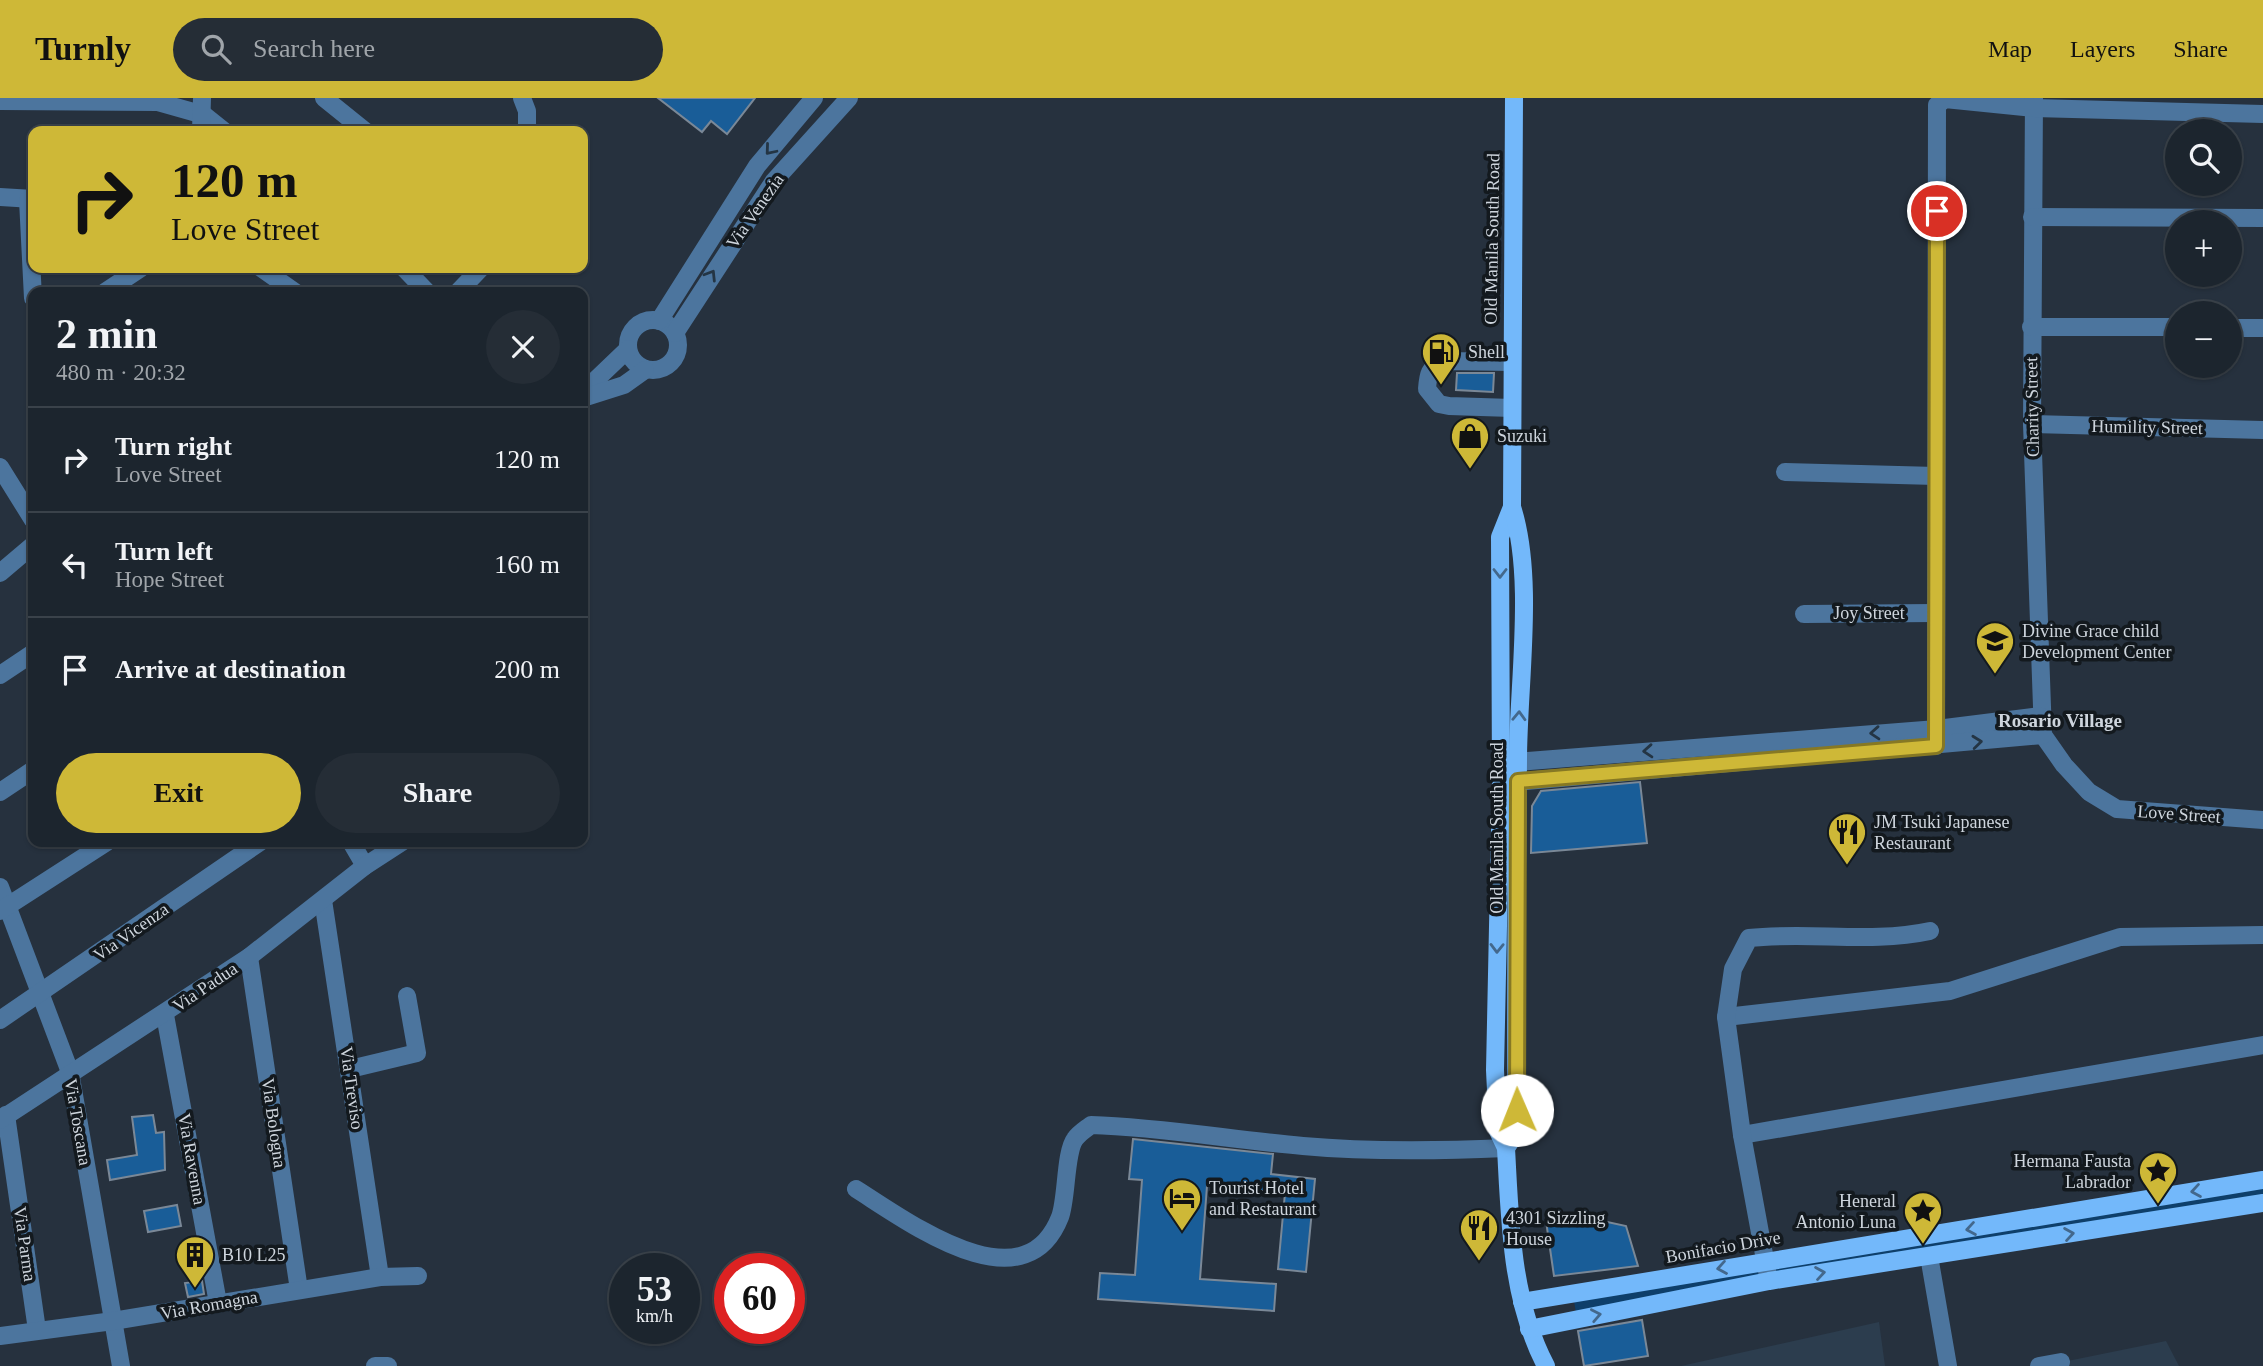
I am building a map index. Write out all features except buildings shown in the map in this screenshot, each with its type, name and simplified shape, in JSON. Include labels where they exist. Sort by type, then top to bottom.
[{"type":"main road","name":"Old Manila South Road","points":[[1514,98],[1512,507],[1500,537],[1510,782],[1495,1070],[1497,1131],[1506,1148],[1522,1302],[1532,1337]]},
{"type":"main road","name":"Bonifacio Drive","points":[[1522,1302],[2263,1180]]},
{"type":"main road","points":[[1532,1337],[1769,1281],[2263,1203]]},
{"type":"main road","points":[[1532,1337],[1533,1366]]},
{"type":"main road","points":[[1532,1337],[1546,1366]]},
{"type":"street","points":[[324,98],[359,126]]},
{"type":"street","points":[[522,98],[527,111],[527,126]]},
{"type":"street","name":"Via Venezia","points":[[659,321],[757,166],[814,98]]},
{"type":"street","name":"Via Venezia","points":[[675,333],[774,181],[849,98]]},
{"type":"street","points":[[0,100],[158,102],[202,115],[217,126]]},
{"type":"street","points":[[1936,737],[1937,105],[1940,101],[2034,103],[2263,114]]},
{"type":"street","name":"Charity Street","points":[[2034,103],[2031,327],[2040,716]]},
{"type":"street","points":[[0,197],[28,200]]},
{"type":"street","points":[[2032,217],[2263,218]]},
{"type":"street","points":[[112,287],[134,273]]},
{"type":"street","points":[[266,273],[279,287]]},
{"type":"street","points":[[409,273],[421,287]]},
{"type":"street","points":[[463,287],[476,273]]},
{"type":"street","points":[[588,396],[624,385],[645,370],[662,369],[675,358],[678,342],[675,333],[659,321],[643,322],[636,326],[628,341],[633,362],[645,370]]},
{"type":"street","points":[[2031,327],[2165,327]]},
{"type":"street","points":[[2242,327],[2263,328]]},
{"type":"street","points":[[588,387],[628,349]]},
{"type":"street","points":[[1512,362],[1443,361],[1434,365],[1428,373],[1427,389],[1438,404],[1512,408]]},
{"type":"street","name":"Humility Street","points":[[2032,424],[2263,430]]},
{"type":"street","points":[[0,467],[28,512]]},
{"type":"street","points":[[1785,472],[1936,476]]},
{"type":"street","points":[[0,573],[28,549]]},
{"type":"street","name":"Joy Street","points":[[1804,614],[1935,613]]},
{"type":"street","points":[[0,675],[28,656]]},
{"type":"street","points":[[1510,782],[1936,737],[2040,716]]},
{"type":"street","name":"Love Street","points":[[2040,716],[2043,735],[2064,765],[2089,792],[2117,809],[2263,820]]},
{"type":"street","points":[[1510,762],[1936,737],[2043,735]]},
{"type":"street","points":[[0,792],[28,773]]},
{"type":"street","points":[[4,909],[99,847]]},
{"type":"street","name":"Via Vicenza","points":[[0,1020],[41,995],[253,847]]},
{"type":"street","points":[[354,847],[365,866]]},
{"type":"street","name":"Via Padua","points":[[3,1118],[249,957],[365,866],[394,847]]},
{"type":"street","name":"Via Toscana","points":[[0,887],[4,909],[70,1072],[121,1366]]},
{"type":"street","name":"Via Treviso","points":[[323,900],[380,1277]]},
{"type":"street","points":[[1769,1281],[1742,1135],[1726,1017],[1732,970],[1749,938],[1786,934],[1876,938],[1930,931]]},
{"type":"street","points":[[1726,1017],[1950,992],[2120,937],[2263,935]]},
{"type":"street","name":"Via Bologna","points":[[249,957],[299,1290]]},
{"type":"street","points":[[349,1069],[417,1053],[407,996]]},
{"type":"street","name":"Via Ravenna","points":[[165,1014],[218,1303]]},
{"type":"street","points":[[1742,1135],[2263,1045]]},
{"type":"street","name":"Via Parma","points":[[3,1118],[37,1330]]},
{"type":"street","points":[[856,1189],[898,1215],[980,1257],[1008,1260],[1037,1249],[1060,1217],[1074,1140],[1091,1125],[1126,1126],[1306,1146],[1454,1150],[1506,1148]]},
{"type":"street","points":[[1929,1256],[1948,1366]]},
{"type":"street","name":"Via Romagna","points":[[0,1336],[113,1321],[380,1277],[418,1276]]},
{"type":"street","points":[[2039,1366],[2061,1362]]},
{"type":"shaded area","points":[[2263,1185],[2263,1196],[1576,1313],[1574,1301]]},
{"type":"shaded area","points":[[1879,1322],[1885,1366],[1681,1366]]},
{"type":"shaded area","points":[[2166,1341],[2179,1366],[2043,1366]]},
{"type":"place","name":"Shell","points":[[1441,386]]},
{"type":"place","name":"Suzuki","points":[[1470,470]]},
{"type":"place","name":"Divine Grace child Development Center","points":[[1995,675]]},
{"type":"place","name":"JM Tsuki Japanese Restaurant","points":[[1847,866]]},
{"type":"place","name":"Hermana Fausta Labrador","points":[[2158,1205]]},
{"type":"place","name":"Tourist Hotel and Restaurant","points":[[1182,1232]]},
{"type":"place","name":"Heneral Antonio Luna","points":[[1923,1245]]},
{"type":"place","name":"4301 Sizzling House","points":[[1479,1262]]},
{"type":"place","name":"B10 L25","points":[[195,1289]]},
{"type":"district","name":"Rosario Village","points":[[2060,720]]},
{"type":"route","points":[[1517,1110],[1518,781],[1936,746],[1937,211]]}]
